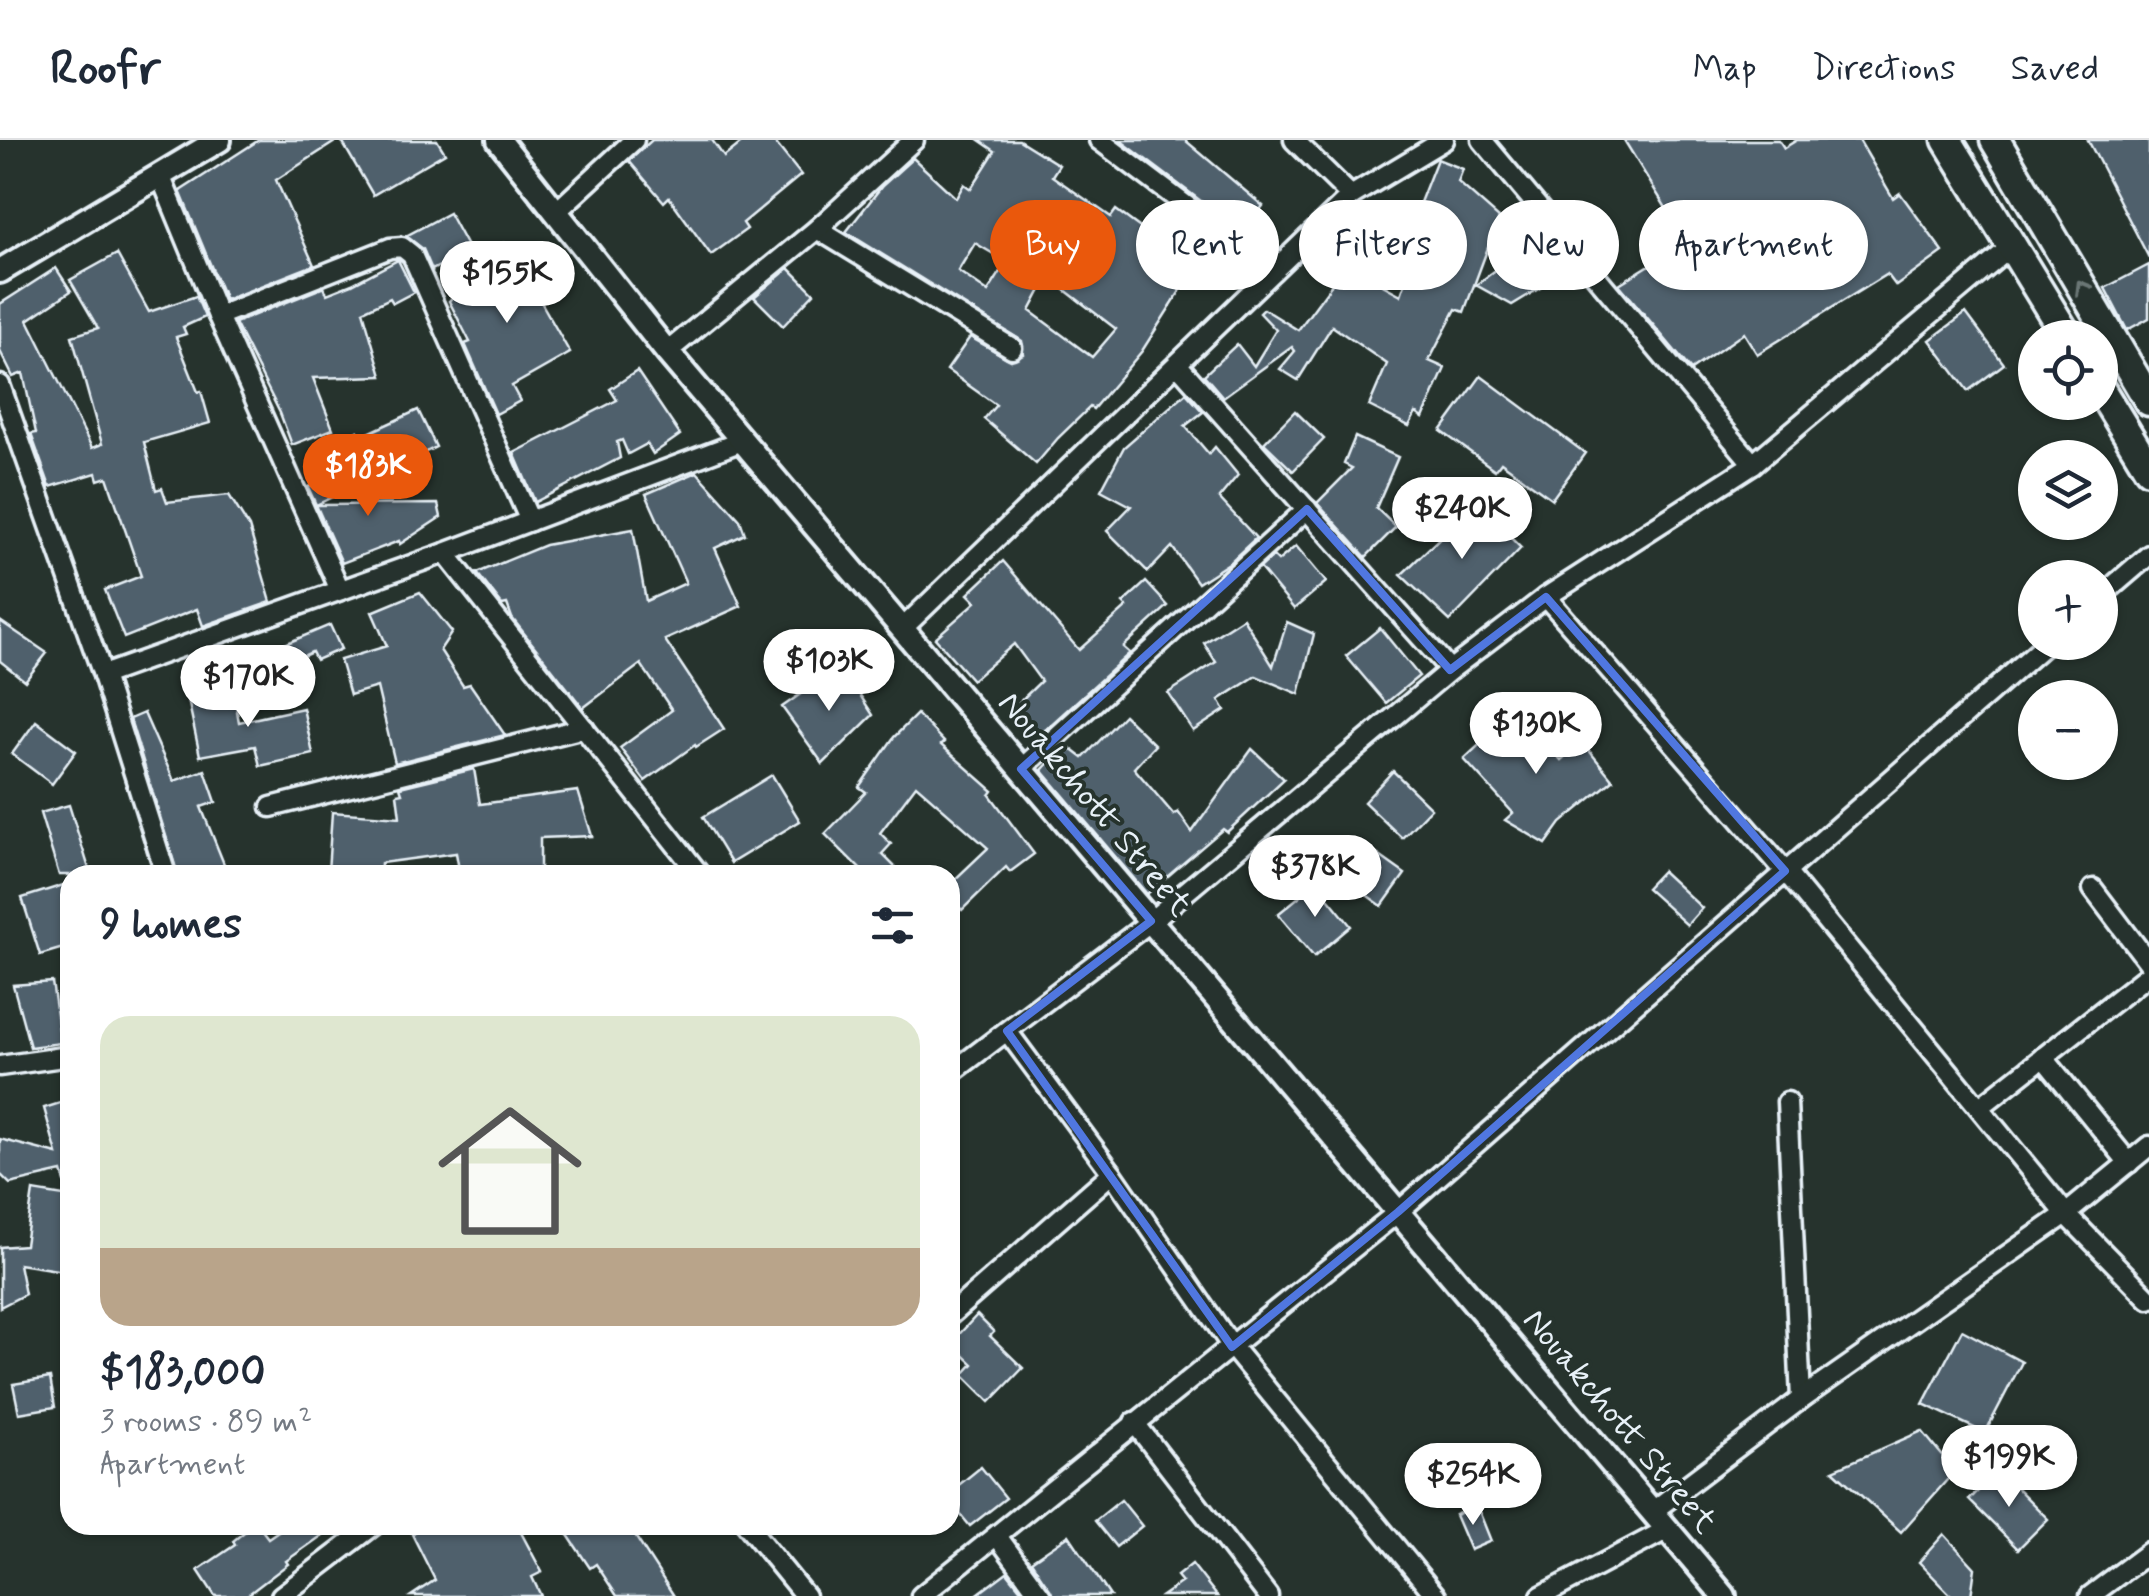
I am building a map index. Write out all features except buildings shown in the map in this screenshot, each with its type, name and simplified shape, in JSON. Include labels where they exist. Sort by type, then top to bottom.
[{"type":"main road","points":[[1947,140],[2057,320]]},
{"type":"main road","points":[[1995,140],[2149,401]]},
{"type":"main road","points":[[2118,418],[2149,469]]},
{"type":"street","points":[[0,271],[219,140]]},
{"type":"street","name":"Nouakchott Street","points":[[499,140],[667,352],[1724,1596]]},
{"type":"street","points":[[556,212],[634,140]]},
{"type":"street","points":[[667,352],[817,229],[914,140]]},
{"type":"street","points":[[1098,140],[1179,200]]},
{"type":"street","points":[[1294,140],[1351,196]]},
{"type":"street","points":[[1279,266],[1351,196],[1444,140]]},
{"type":"street","points":[[1482,140],[1753,464]]},
{"type":"street","points":[[160,175],[340,590]]},
{"type":"street","points":[[817,229],[1012,348]]},
{"type":"street","points":[[960,1066],[1151,921],[1450,670],[1546,597],[1753,464],[2012,246]]},
{"type":"street","points":[[218,316],[390,248],[402,247],[412,255],[530,521]]},
{"type":"street","points":[[902,629],[1254,290]]},
{"type":"street","points":[[1177,364],[1450,670]]},
{"type":"street","points":[[0,385],[103,674],[163,865]]},
{"type":"street","points":[[103,674],[445,553],[742,441]]},
{"type":"street","points":[[1021,769],[1307,510]]},
{"type":"street","points":[[445,553],[692,865]]},
{"type":"street","points":[[2118,581],[2149,554]]},
{"type":"street","points":[[1546,597],[1785,870],[2066,1214],[2149,1300]]},
{"type":"street","points":[[921,1596],[1398,1212],[2027,660]]},
{"type":"street","points":[[271,807],[584,728]]},
{"type":"street","points":[[2093,889],[2149,963]]},
{"type":"street","points":[[1980,1107],[2149,974]]},
{"type":"street","points":[[1007,1030],[1232,1347],[1436,1596]]},
{"type":"street","points":[[0,1066],[60,1057]]},
{"type":"street","points":[[2043,1057],[2128,1163]]},
{"type":"street","points":[[1787,1102],[1801,1399]]},
{"type":"street","points":[[1543,1595],[1661,1520],[1801,1399],[2066,1214],[2149,1146]]},
{"type":"street","points":[[960,1306],[1112,1173]]},
{"type":"street","points":[[1134,1422],[1268,1596]]},
{"type":"street","points":[[281,1596],[361,1535]]},
{"type":"street","points":[[755,1535],[805,1596]]},
{"type":"street","points":[[997,1536],[1041,1596]]},
{"type":"street","points":[[2090,1596],[2149,1552]]},
{"type":"highlighted area","points":[[1307,509],[1450,670],[1546,597],[1785,871],[1398,1212],[1232,1347],[1007,1031],[1151,921],[1021,769]]}]
